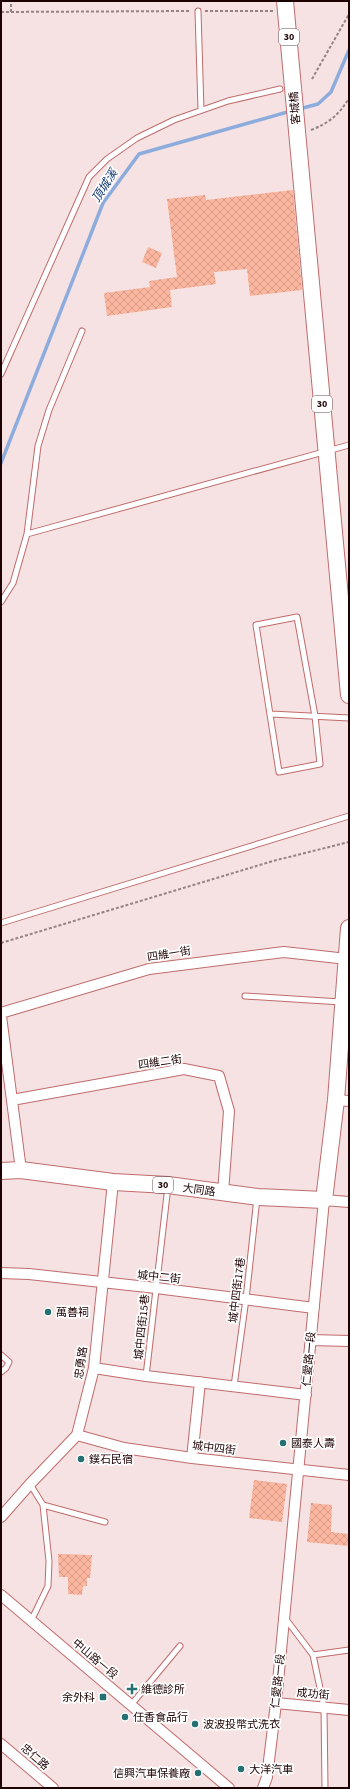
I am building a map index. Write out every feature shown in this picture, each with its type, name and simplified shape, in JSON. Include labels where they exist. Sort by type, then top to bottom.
[{"type":"main road","name":"客城橋","points":[[286,6],[326,450]]},
{"type":"main road","name":"30","points":[[326,450],[348,665],[349,695]]},
{"type":"main road","name":"仁愛路一段","points":[[324,1200],[342,1101],[344,1002],[349,928]]},
{"type":"main road","name":"大同路","points":[[1,1170],[21,1170],[113,1182],[168,1185],[258,1197],[324,1200]]},
{"type":"street","name":"四維一街","points":[[1,1013],[149,969],[284,952],[347,959]]},
{"type":"street","points":[[1,1016],[21,1170]]},
{"type":"street","name":"四維二街","points":[[12,1100],[184,1069],[219,1076],[229,1111],[223,1193]]},
{"type":"street","name":"忠勇路","points":[[77,1436],[94,1368],[113,1182]]},
{"type":"street","name":"大同路","points":[[324,1200],[349,1202]]},
{"type":"street","name":"仁愛路一段","points":[[263,1788],[267,1777],[276,1703],[324,1200]]},
{"type":"street","name":"城中二街","points":[[1,1273],[29,1274],[156,1288],[314,1308]]},
{"type":"street","points":[[311,1340],[349,1341]]},
{"type":"street","points":[[94,1368],[146,1376],[306,1395]]},
{"type":"street","points":[[192,1458],[200,1382]]},
{"type":"street","points":[[1,1517],[30,1484],[77,1436]]},
{"type":"street","name":"城中四街","points":[[77,1436],[124,1448],[192,1458],[349,1474]]},
{"type":"street","name":"中山路一段","points":[[1,1595],[229,1788]]},
{"type":"street","name":"成功街","points":[[276,1703],[349,1710]]},
{"type":"street","name":"忠仁路","points":[[1,1744],[53,1788]]},
{"type":"lane","points":[[198,11],[201,110]]},
{"type":"lane","points":[[1,374],[89,177],[107,159],[137,138],[174,120],[228,101],[280,89]]},
{"type":"lane","points":[[1,602],[13,583],[27,534],[38,446],[49,410],[82,331]]},
{"type":"lane","points":[[27,534],[326,450],[349,445]]},
{"type":"lane","points":[[297,617],[315,716],[320,764],[280,772],[256,625],[297,617]]},
{"type":"lane","points":[[270,714],[349,718]]},
{"type":"lane","points":[[1,923],[349,816]]},
{"type":"lane","points":[[245,996],[344,1002]]},
{"type":"lane","name":"城中四街15巷","points":[[146,1376],[168,1185]]},
{"type":"lane","name":"城中四街17巷","points":[[234,1386],[258,1197]]},
{"type":"lane","points":[[1,1355],[9,1362],[6,1368],[1,1372]]},
{"type":"lane","points":[[30,1484],[43,1505],[49,1561],[48,1586],[31,1620]]},
{"type":"lane","points":[[43,1505],[105,1522]]},
{"type":"lane","points":[[284,1617],[312,1655],[324,1707],[325,1788]]},
{"type":"lane","points":[[131,1705],[180,1646]]},
{"type":"lane","points":[[312,1655],[349,1650]]},
{"type":"path","points":[[11,1],[11,12]]},
{"type":"path","points":[[1,12],[198,11],[286,6]]},
{"type":"path","points":[[312,79],[349,14]]},
{"type":"path","points":[[311,130],[327,123],[344,107],[349,98]]},
{"type":"path","points":[[1,943],[273,860],[349,842]]},
{"type":"building","points":[[293,190],[302,290],[250,296],[247,269],[214,272],[216,284],[170,290],[172,307],[107,316],[104,293],[150,287],[149,281],[177,277],[167,199],[205,195],[206,200]]},
{"type":"building","points":[[148,247],[162,253],[156,268],[142,262]]},
{"type":"building","points":[[254,1480],[287,1484],[282,1522],[249,1518]]},
{"type":"building","points":[[311,1503],[332,1505],[331,1532],[349,1534],[349,1546],[307,1542]]},
{"type":"building","points":[[58,1554],[92,1555],[90,1578],[87,1578],[87,1586],[83,1586],[82,1595],[68,1594],[68,1577],[59,1577]]},
{"type":"waterway","name":"頂城溪","points":[[299,109],[318,104],[331,92],[349,50]]},
{"type":"waterway","name":"頂城溪","points":[[1,463],[103,203],[139,154],[291,111]]},
{"type":"place","name":"萬善祠","points":[[48,1312]]},
{"type":"place","name":"國泰人壽","points":[[283,1443]]},
{"type":"place","name":"鏷石民宿","points":[[81,1459]]},
{"type":"place","name":"維德診所","points":[[132,1689]]},
{"type":"place","name":"余外科","points":[[103,1697]]},
{"type":"place","name":"任香食品行","points":[[125,1717]]},
{"type":"place","name":"波波投幣式洗衣","points":[[195,1724]]},
{"type":"place","name":"大洋汽車","points":[[241,1769]]},
{"type":"place","name":"信興汽車保養廠","points":[[198,1773]]}]
